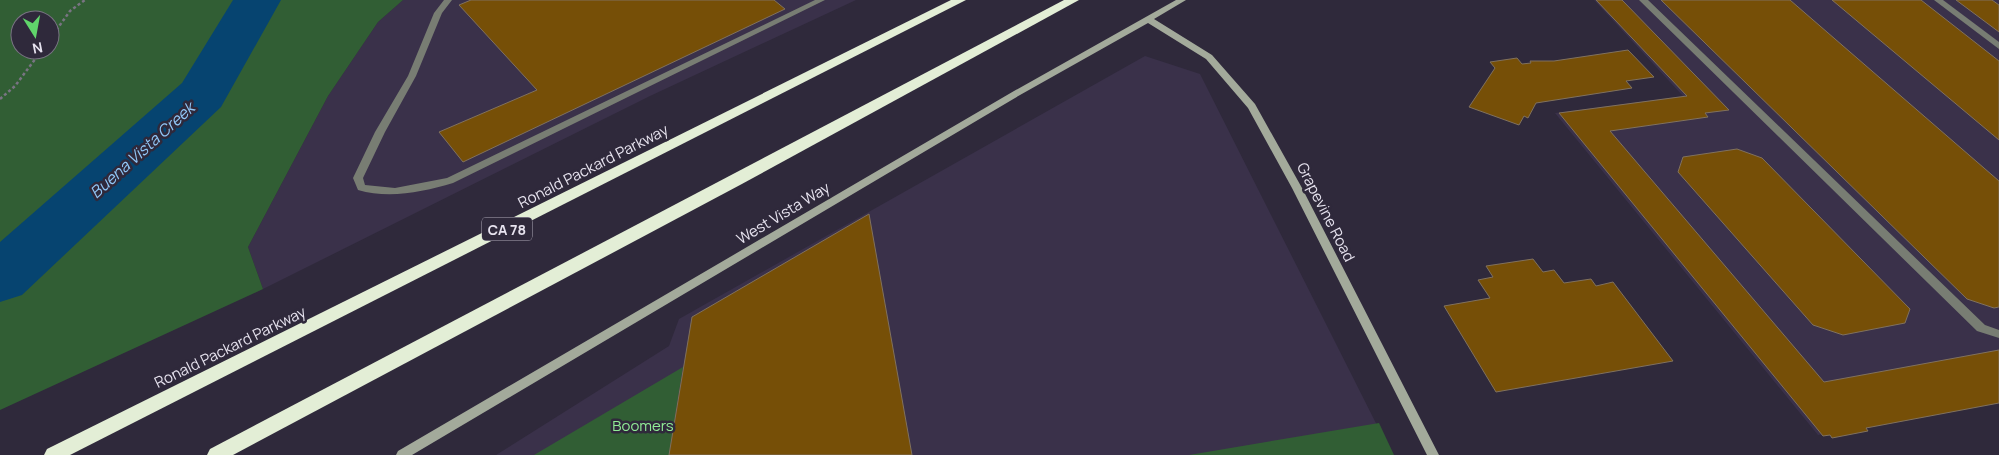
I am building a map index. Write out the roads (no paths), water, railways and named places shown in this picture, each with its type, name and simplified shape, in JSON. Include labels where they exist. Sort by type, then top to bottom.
[{"type":"highway","name":"Ronald Packard Parkway","points":[[52,455],[469,248],[960,0]]},
{"type":"highway","points":[[216,455],[1073,0]]},
{"type":"main road","name":"West Vista Way","points":[[402,455],[1000,103],[1182,0]]},
{"type":"main road","name":"Grapevine Road","points":[[1148,19],[1209,57],[1252,106],[1297,188],[1433,455]]},
{"type":"lane","points":[[448,0],[438,13],[428,33],[412,76],[376,139],[358,178],[361,188],[376,192],[409,191],[450,181],[822,0]]},
{"type":"lane","points":[[1643,0],[1981,328],[1999,334]]},
{"type":"lane","points":[[1938,0],[1999,46]]},
{"type":"waterway","name":"Buena Vista Creek","points":[[0,278],[202,95],[257,0]]},
{"type":"park label","name":"Boomers","points":[[643,425]]}]
